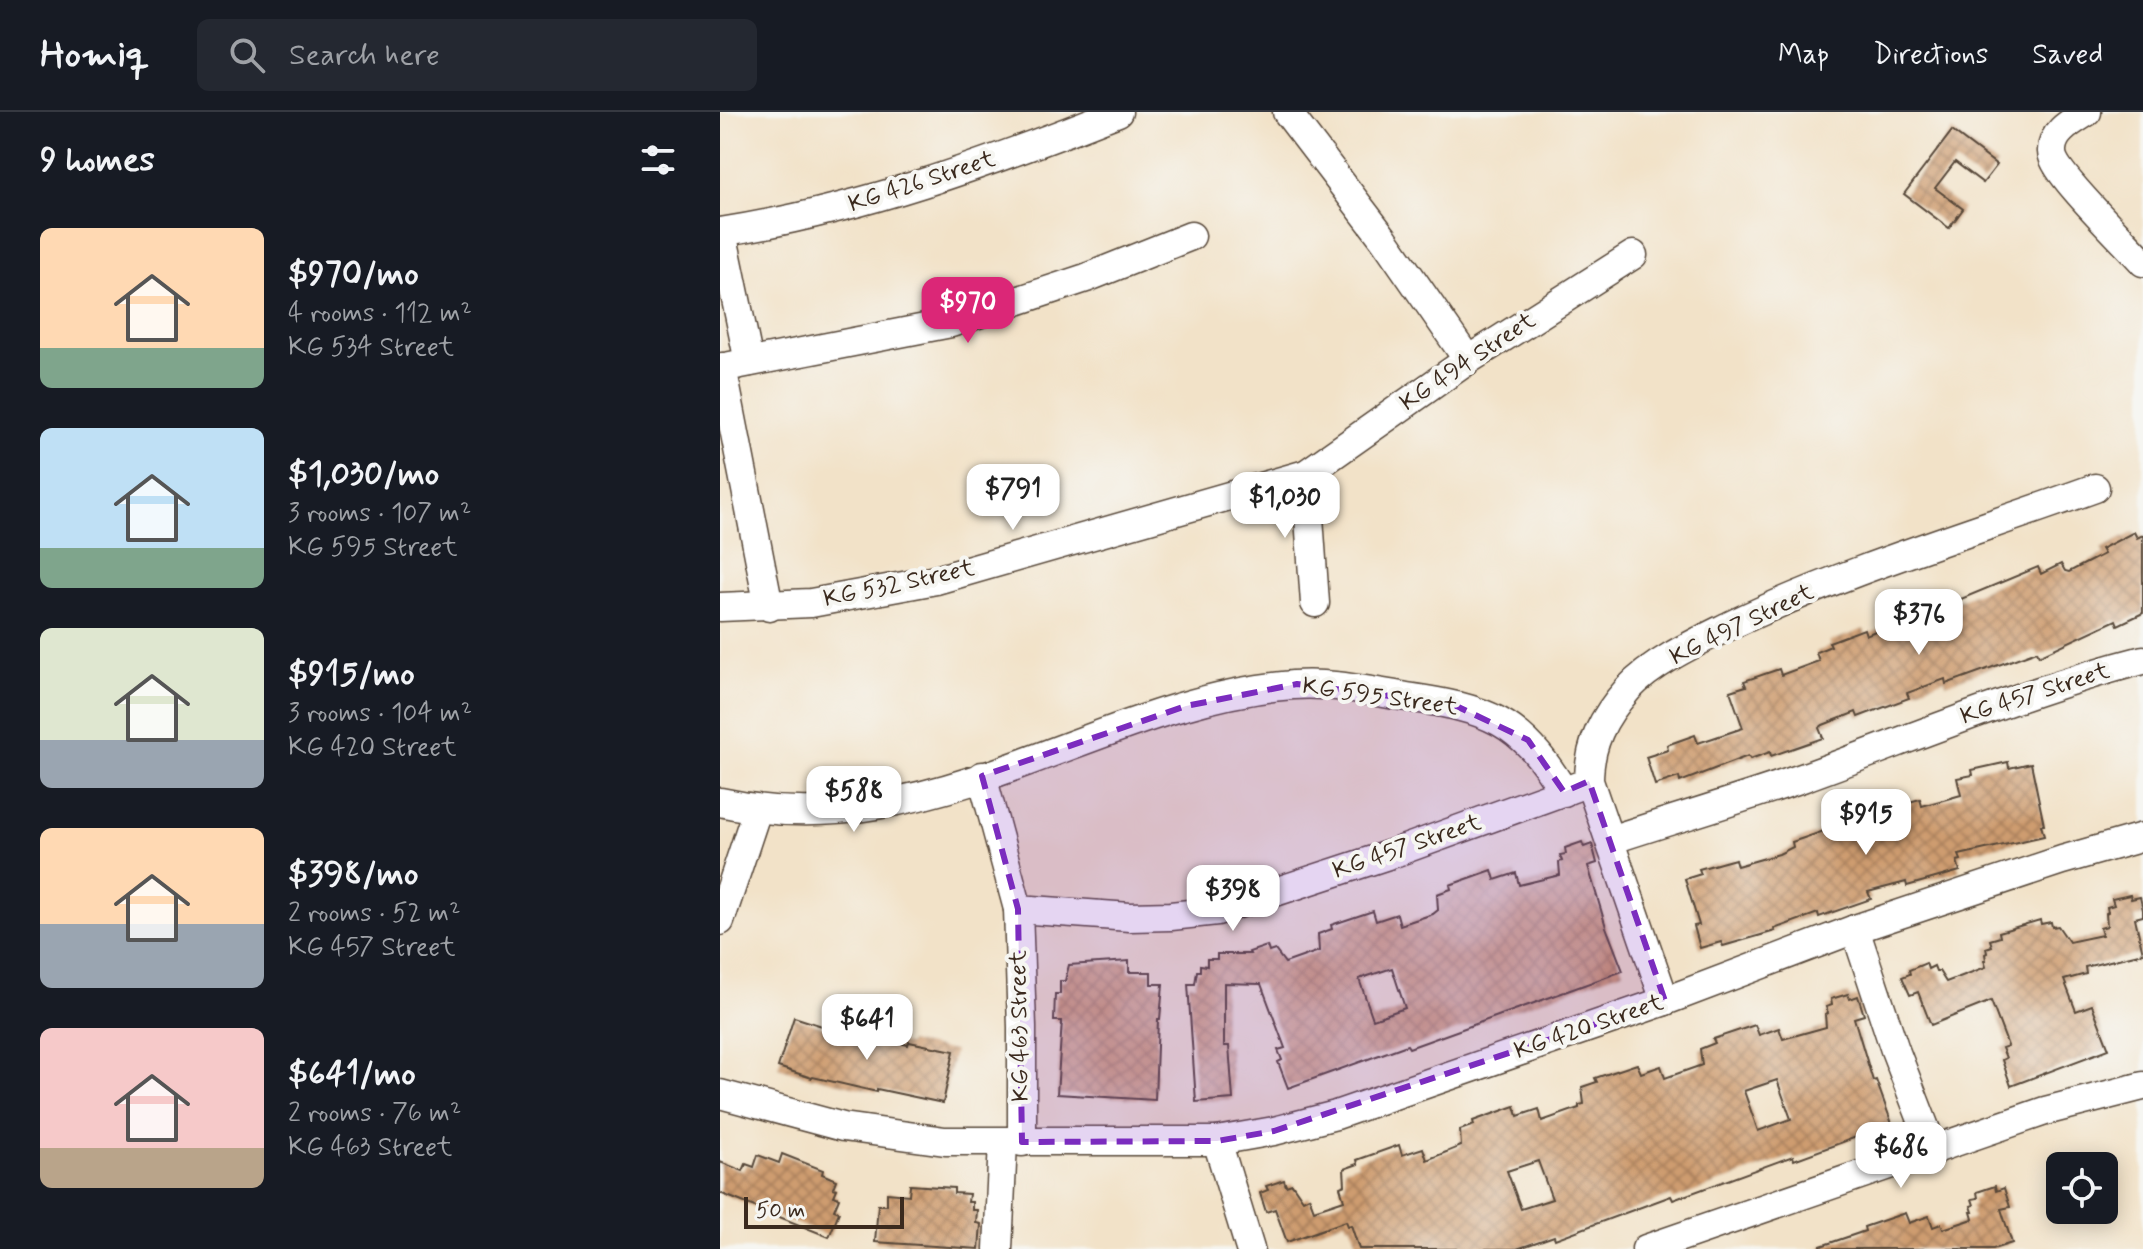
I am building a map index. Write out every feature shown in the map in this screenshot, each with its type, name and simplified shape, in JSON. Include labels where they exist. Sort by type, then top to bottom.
[{"type":"street","name":"KG 426 Street","points":[[721,232],[830,211],[925,183],[1118,112]]},
{"type":"street","points":[[1287,112],[1384,239],[1468,360]]},
{"type":"street","points":[[2087,112],[2067,125],[2054,141],[2051,154],[2057,167],[2079,193],[2143,262]]},
{"type":"street","points":[[721,232],[730,366],[769,607]]},
{"type":"street","points":[[730,366],[951,323],[1086,278],[1191,236]]},
{"type":"street","name":"KG 494 Street","points":[[1306,474],[1468,360],[1633,255]]},
{"type":"street","points":[[1306,474],[1315,603]]},
{"type":"street","name":"KG 532 Street","points":[[720,607],[811,603],[936,580],[1306,474]]},
{"type":"street","name":"KG 497 Street","points":[[1576,786],[1599,730],[1612,708],[1630,686],[1685,647],[1787,600],[2095,488]]},
{"type":"street","name":"KG 457 Street","points":[[1606,828],[1801,778],[1990,706],[2072,678],[2143,660]]},
{"type":"street","name":"KG 595 Street","points":[[982,776],[1186,706],[1264,688],[1324,685],[1452,704],[1477,711],[1528,740],[1544,759],[1576,786]]},
{"type":"street","points":[[720,802],[757,810],[875,806],[982,776],[1018,909]]},
{"type":"street","points":[[1576,786],[1606,828],[1665,1001]]},
{"type":"street","name":"KG 457 Street","points":[[1018,909],[1130,917],[1217,911],[1391,854],[1576,786]]},
{"type":"street","points":[[720,921],[757,810]]},
{"type":"street","name":"KG 420 Street","points":[[720,1094],[843,1127],[945,1141],[1217,1141],[1274,1131],[1336,1115],[1665,1001],[1855,929],[2062,860],[2143,837]]},
{"type":"street","name":"KG 463 Street","points":[[998,1249],[1013,1142],[1022,1027],[1018,909]]},
{"type":"street","points":[[1855,929],[1895,1050],[1934,1151]]},
{"type":"street","points":[[1646,1249],[2045,1111],[2143,1086]]},
{"type":"street","points":[[1217,1141],[1250,1249]]},
{"type":"highlighted area","points":[[1297,684],[1452,704],[1528,740],[1564,792],[1589,781],[1665,1001],[1274,1131],[1217,1141],[1022,1142],[1018,909],[982,776],[1186,706]]},
{"type":"building","points":[[1952,131],[1997,165],[1983,183],[1955,162],[1935,188],[1963,209],[1949,228],[1904,194]]},
{"type":"building","points":[[2134,532],[2137,538],[2143,535],[2143,613],[2118,625],[2116,620],[2039,656],[2037,651],[1946,684],[1945,679],[1907,693],[1909,698],[1858,717],[1856,712],[1819,728],[1823,738],[1771,756],[1770,752],[1750,759],[1748,756],[1680,782],[1679,777],[1655,785],[1646,757],[1668,750],[1667,745],[1695,735],[1698,743],[1743,728],[1730,691],[1746,686],[1744,681],[1779,669],[1781,675],[1819,661],[1816,652],[1831,646],[1829,642],[1864,629],[1866,635],[1919,613],[1918,608],[1952,596],[1954,602],[2038,567],[2041,574],[2061,564],[2069,572],[2104,554],[2101,549]]},
{"type":"building","points":[[2008,762],[2009,768],[2031,763],[2044,836],[1959,855],[1960,871],[1907,886],[1906,882],[1868,892],[1871,899],[1819,917],[1818,913],[1775,931],[1723,946],[1721,942],[1700,948],[1694,926],[1699,925],[1685,879],[1701,874],[1699,869],[1735,859],[1737,866],[1779,854],[1793,847],[1792,842],[1827,830],[1829,836],[1871,822],[1870,819],[1885,814],[1884,809],[1920,799],[1922,806],[1961,795],[1957,778],[1973,775],[1972,770]]},
{"type":"building","points":[[1582,842],[1584,847],[1592,844],[1597,863],[1588,866],[1623,971],[1288,1088],[1278,1062],[1282,1060],[1278,1050],[1285,1048],[1261,984],[1224,983],[1224,1046],[1229,1046],[1233,1099],[1196,1102],[1188,984],[1195,984],[1197,971],[1200,971],[1200,965],[1207,966],[1207,959],[1217,959],[1217,954],[1250,954],[1267,946],[1269,952],[1275,950],[1285,963],[1319,951],[1318,934],[1332,929],[1331,925],[1373,911],[1376,921],[1397,914],[1400,925],[1433,914],[1438,910],[1437,894],[1451,889],[1450,885],[1492,870],[1495,880],[1516,873],[1519,885],[1560,875],[1560,855],[1566,854],[1565,848]],"holes":[[[1392,968],[1405,1008],[1373,1019],[1359,979]]]},
{"type":"building","points":[[2130,895],[2131,899],[2140,897],[2143,910],[2143,916],[2135,918],[2143,953],[2085,967],[2086,974],[2064,980],[2076,1011],[2092,1005],[2109,1049],[2011,1086],[2002,1060],[2006,1058],[2002,1048],[2008,1046],[1991,1001],[1931,1025],[1918,992],[1910,995],[1902,977],[1910,974],[1909,970],[1926,963],[1928,969],[1934,966],[1946,982],[1986,967],[1986,948],[1992,946],[1990,940],[2000,937],[1999,932],[2040,920],[2041,924],[2051,922],[2052,927],[2058,926],[2069,942],[2102,935],[2100,928],[2107,926],[2107,907],[2114,905],[2112,899]]},
{"type":"building","points":[[1129,961],[1129,972],[1151,972],[1151,984],[1163,984],[1158,1019],[1155,1100],[1057,1094],[1062,1021],[1054,1021],[1055,994],[1060,994],[1060,981],[1065,981],[1069,965]]},
{"type":"building","points":[[1848,994],[1850,999],[1858,996],[1864,1015],[1854,1018],[1873,1081],[1876,1080],[1892,1124],[1794,1160],[1793,1156],[1673,1200],[1671,1196],[1555,1239],[1554,1236],[1517,1249],[1359,1249],[1351,1225],[1348,1226],[1346,1221],[1287,1242],[1275,1209],[1266,1212],[1260,1193],[1268,1190],[1266,1186],[1284,1180],[1286,1186],[1292,1184],[1303,1200],[1309,1197],[1314,1210],[1344,1200],[1340,1187],[1345,1185],[1344,1169],[1358,1164],[1357,1160],[1399,1145],[1402,1155],[1423,1148],[1427,1160],[1461,1146],[1460,1130],[1474,1125],[1473,1121],[1515,1106],[1518,1116],[1539,1109],[1542,1121],[1584,1104],[1582,1087],[1597,1082],[1595,1078],[1637,1064],[1641,1073],[1661,1066],[1665,1078],[1702,1065],[1700,1049],[1715,1043],[1713,1039],[1755,1025],[1759,1035],[1779,1028],[1783,1039],[1826,1027],[1826,1007],[1832,1005],[1831,999]],"holes":[[[1777,1080],[1791,1119],[1758,1131],[1744,1091]],[[1538,1161],[1552,1199],[1521,1209],[1507,1171]]]},
{"type":"building","points":[[794,1017],[853,1036],[854,1032],[908,1045],[909,1042],[954,1051],[943,1103],[812,1078],[778,1067]]},
{"type":"building","points":[[782,1154],[823,1170],[822,1174],[836,1180],[834,1196],[839,1198],[834,1210],[839,1212],[829,1237],[720,1193],[720,1162],[743,1171],[746,1164],[754,1167],[758,1155],[779,1163]]},
{"type":"building","points":[[910,1185],[954,1188],[954,1193],[969,1194],[968,1202],[972,1202],[972,1210],[977,1210],[976,1223],[981,1224],[979,1249],[875,1242],[878,1205],[887,1205],[887,1193],[909,1195]]},
{"type":"building","points":[[1995,1186],[1996,1191],[2004,1188],[2010,1207],[2001,1209],[2012,1243],[1993,1249],[1822,1249],[1821,1246],[1865,1231],[1864,1227],[1905,1213],[1909,1223],[1929,1216],[1933,1227],[1941,1224],[1943,1229],[1973,1219],[1972,1199],[1978,1198],[1977,1192]]}]
